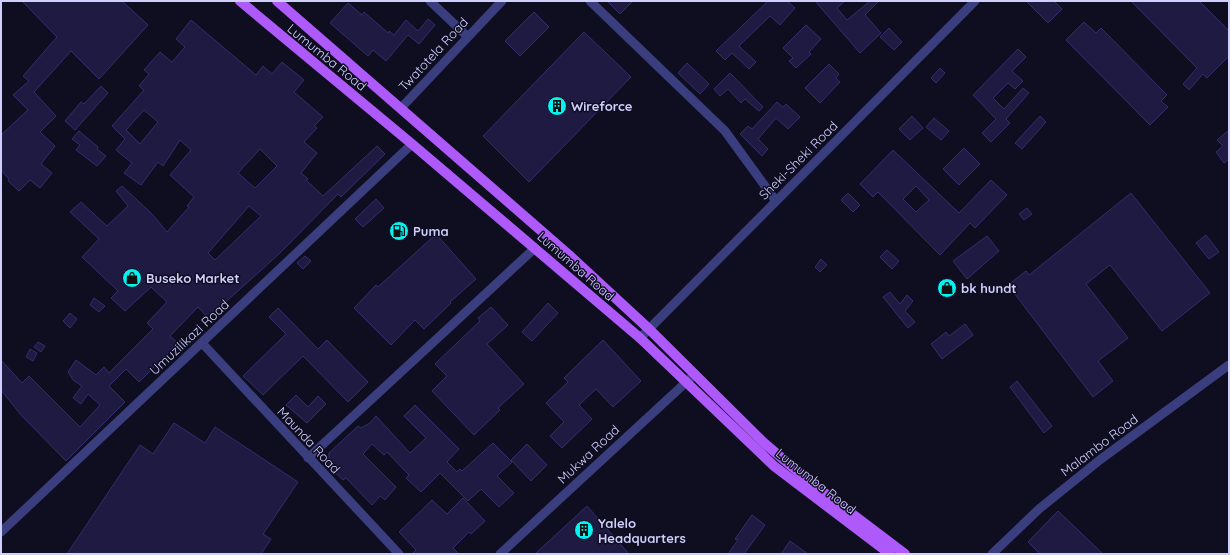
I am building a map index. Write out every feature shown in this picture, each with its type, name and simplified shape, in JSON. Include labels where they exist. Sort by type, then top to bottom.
[{"type":"main road","name":"Lumumba Road","points":[[240,1],[412,144],[640,338],[687,381],[774,466],[890,554]]},
{"type":"main road","name":"Lumumba Road","points":[[277,1],[522,213],[649,329],[781,459],[905,554]]},
{"type":"street","points":[[430,1],[467,36]]},
{"type":"street","name":"Twatotela Road","points":[[400,108],[502,1]]},
{"type":"street","points":[[590,1],[725,131],[776,201]]},
{"type":"street","name":"Sheki-Sheki Road","points":[[640,338],[975,1]]},
{"type":"street","name":"Umuzilikazi Road","points":[[1,532],[412,144]]},
{"type":"street","points":[[308,458],[535,248]]},
{"type":"street","name":"Maunda Road","points":[[202,343],[399,554]]},
{"type":"street","name":"Malambo Road","points":[[992,554],[1028,518],[1096,464],[1229,365]]},
{"type":"street","name":"Mukwa Road","points":[[500,554],[695,374]]},
{"type":"building","points":[[22,1],[122,1],[148,25],[99,79],[71,51],[34,92],[56,116],[40,132],[55,146],[41,164],[52,173],[40,188],[30,180],[19,191],[8,181],[9,179],[1,170],[1,135],[28,110],[13,95],[29,81],[23,76],[57,37]]},
{"type":"building","points":[[607,1],[633,1],[620,14]]},
{"type":"building","points":[[768,1],[787,1],[795,8],[780,25],[770,16],[739,46],[756,62],[749,69],[732,53],[725,60],[716,51]]},
{"type":"building","points":[[815,1],[845,1],[837,8],[847,20],[870,1],[879,1],[865,15],[881,33],[860,53]]},
{"type":"building","points":[[1026,1],[1054,1],[1062,9],[1048,23]]},
{"type":"building","points":[[1131,1],[1199,1],[1229,31],[1229,56],[1207,78],[1203,74],[1189,90],[1183,84],[1197,68]]},
{"type":"building","points":[[348,3],[362,15],[364,12],[388,33],[389,31],[394,35],[406,20],[418,31],[428,19],[435,25],[419,44],[408,35],[386,61],[373,50],[368,56],[330,23]]},
{"type":"building","points":[[534,12],[549,27],[520,56],[505,41]]},
{"type":"building","points":[[191,20],[256,75],[263,66],[272,74],[282,62],[304,80],[294,92],[323,117],[314,126],[317,128],[304,142],[317,153],[301,173],[308,179],[306,180],[323,196],[377,146],[385,154],[341,197],[338,194],[280,253],[208,318],[198,307],[170,336],[178,343],[139,382],[126,369],[109,386],[125,402],[66,461],[21,415],[1,390],[1,360],[22,383],[29,376],[80,427],[100,405],[88,394],[81,404],[73,398],[82,386],[73,380],[68,372],[76,360],[96,375],[104,367],[109,373],[153,329],[147,323],[167,302],[151,287],[125,311],[111,298],[118,291],[82,257],[99,239],[70,212],[81,202],[107,226],[128,206],[116,191],[122,186],[152,214],[167,232],[189,207],[187,206],[194,197],[170,175],[191,150],[180,140],[163,166],[158,162],[141,185],[124,173],[132,163],[116,150],[125,139],[112,126],[144,90],[139,86],[149,74],[144,70],[160,52],[172,62],[185,47],[176,39]],"holes":[[[144,110],[158,122],[140,144],[126,130]],[[260,149],[277,166],[255,188],[238,173]],[[249,206],[261,216],[215,260],[208,253]]]},
{"type":"building","points":[[1084,22],[1096,33],[1101,28],[1167,95],[1161,101],[1168,107],[1150,125],[1066,40]]},
{"type":"building","points":[[806,25],[821,39],[809,52],[811,54],[796,68],[789,61],[793,58],[783,48]]},
{"type":"building","points":[[889,28],[902,42],[894,50],[880,37]]},
{"type":"building","name":"Wireforce","points":[[584,32],[631,77],[529,182],[483,136]]},
{"type":"building","points":[[1018,49],[1026,57],[1012,71],[1023,81],[1015,89],[1008,83],[993,98],[1004,109],[1023,88],[1029,93],[1006,119],[1010,123],[991,142],[982,133],[996,119],[973,95]]},
{"type":"building","points":[[687,63],[709,84],[700,94],[678,73]]},
{"type":"building","points":[[829,64],[839,74],[836,78],[840,82],[820,103],[805,88]]},
{"type":"building","points":[[940,68],[945,73],[936,83],[931,78]]},
{"type":"building","points":[[730,73],[763,107],[759,111],[745,99],[741,103],[728,89],[720,96],[714,89]]},
{"type":"building","points":[[101,86],[108,93],[75,130],[65,121],[81,102],[84,104]]},
{"type":"building","points":[[777,102],[783,107],[786,104],[800,117],[788,129],[776,118],[758,139],[768,149],[762,156],[740,134],[748,126],[752,129]]},
{"type":"building","points":[[912,116],[923,128],[910,140],[899,129]]},
{"type":"building","points":[[1040,116],[1046,122],[1022,149],[1015,143]]},
{"type":"building","points":[[934,118],[949,131],[941,140],[926,127]]},
{"type":"building","points":[[1229,130],[1229,159],[1224,163],[1216,152],[1223,146],[1217,140]]},
{"type":"building","points":[[79,131],[106,156],[97,166],[76,150],[80,145],[72,139]]},
{"type":"building","points":[[964,148],[980,164],[959,185],[943,169]]},
{"type":"building","points":[[893,150],[959,213],[991,180],[1007,195],[975,228],[970,223],[940,255],[878,192],[873,197],[860,184]],"holes":[[[916,186],[929,200],[916,212],[903,199]]]},
{"type":"building","points":[[848,193],[860,205],[853,212],[841,200]]},
{"type":"building","points":[[1131,193],[1210,293],[1162,331],[1110,265],[1086,284],[1128,338],[1098,361],[1113,381],[1093,397],[1008,285],[1026,271],[1029,275]]},
{"type":"building","points":[[376,199],[384,208],[363,227],[355,219]]},
{"type":"building","points":[[1027,208],[1032,214],[1024,220],[1019,214]]},
{"type":"building","points":[[436,234],[476,279],[450,302],[451,303],[424,329],[415,320],[391,345],[354,308],[376,285],[378,287]]},
{"type":"building","points":[[1206,235],[1219,252],[1209,259],[1196,243]]},
{"type":"building","points":[[987,236],[999,251],[967,279],[953,261]]},
{"type":"building","points":[[887,250],[899,261],[892,269],[880,257]]},
{"type":"building","points":[[305,256],[311,261],[303,269],[297,263]]},
{"type":"building","points":[[821,259],[827,265],[820,272],[815,267]]},
{"type":"building","points":[[890,292],[900,304],[907,295],[913,301],[905,311],[915,322],[908,328],[883,297]]},
{"type":"building","points":[[94,298],[105,306],[99,312],[90,305]]},
{"type":"building","points":[[548,303],[558,313],[532,341],[522,332]]},
{"type":"building","points":[[491,307],[508,325],[487,344],[524,384],[498,408],[500,410],[474,435],[432,391],[447,376],[435,364],[480,321],[478,318]]},
{"type":"building","points":[[278,308],[318,349],[327,340],[368,382],[348,402],[303,356],[263,395],[243,376],[286,334],[269,317]]},
{"type":"building","points":[[70,313],[77,319],[70,328],[63,321]]},
{"type":"building","points":[[965,324],[973,335],[942,359],[931,344],[946,332],[949,336]]},
{"type":"building","points":[[603,340],[641,381],[613,407],[596,389],[579,405],[592,419],[562,448],[550,436],[564,422],[546,403],[568,382],[564,378]]},
{"type":"building","points":[[38,342],[45,346],[41,352],[34,347]]},
{"type":"building","points":[[30,349],[37,353],[33,361],[26,357]]},
{"type":"building","points":[[1017,381],[1052,426],[1044,433],[1010,387]]},
{"type":"building","points":[[296,395],[308,407],[318,396],[326,404],[307,423],[286,405]]},
{"type":"building","points":[[415,405],[459,449],[447,462],[457,472],[460,469],[462,471],[493,443],[512,462],[497,476],[514,493],[499,507],[481,489],[468,501],[440,473],[421,492],[406,478],[409,475],[387,452],[384,455],[372,444],[363,454],[396,487],[385,500],[380,496],[372,505],[346,478],[343,480],[332,470],[329,465],[329,453],[358,426],[361,428],[370,423],[376,416],[410,453],[426,438],[404,416]]},
{"type":"building","points":[[174,423],[205,443],[215,427],[298,482],[263,534],[271,539],[261,554],[67,554],[140,445],[153,454]]},
{"type":"building","points":[[527,444],[547,465],[531,481],[511,460]]},
{"type":"building","points":[[463,498],[485,521],[471,534],[469,532],[453,548],[459,554],[412,554],[416,550],[399,532],[432,500],[447,514]]},
{"type":"building","name":"Yalelo Headquarters","points":[[587,506],[629,554],[535,554]]},
{"type":"building","points":[[1058,511],[1103,554],[1040,554],[1028,542]]},
{"type":"building","points":[[752,515],[765,525],[744,554],[728,554],[738,540],[735,539]]},
{"type":"building","points":[[790,541],[808,554],[781,554]]},
{"type":"place","name":"Wireforce","points":[[557,106]]},
{"type":"place","name":"Puma","points":[[399,231]]},
{"type":"place","name":"Buseko Market","points":[[132,278]]},
{"type":"place","name":"bk hundt","points":[[947,288]]},
{"type":"place","name":"Yalelo Headquarters","points":[[584,530]]}]
